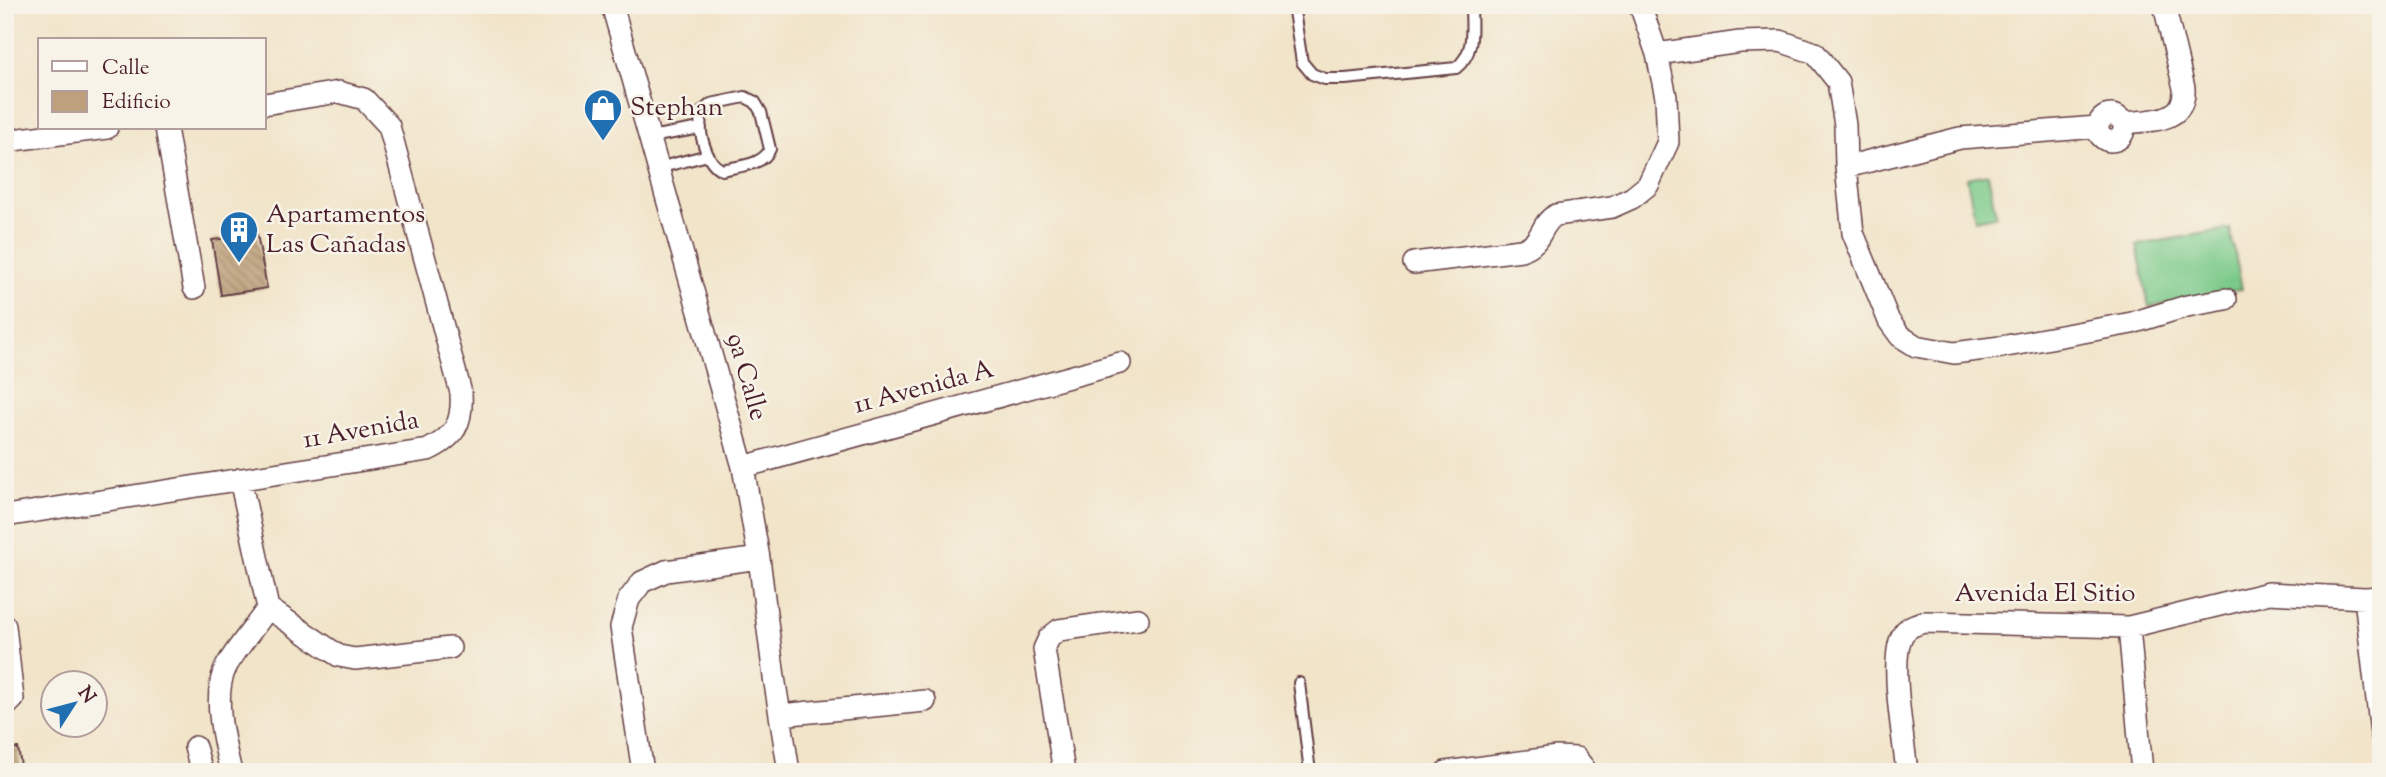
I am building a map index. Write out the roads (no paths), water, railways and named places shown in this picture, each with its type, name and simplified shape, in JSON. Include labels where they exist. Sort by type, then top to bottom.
[{"type":"street","name":"9a Calle","points":[[612,5],[743,467],[759,558],[789,772]]},
{"type":"street","points":[[1414,263],[1531,247],[1539,240],[1548,219],[1556,215],[1612,207],[1632,198],[1648,185],[1668,142],[1666,97],[1657,54],[1640,5]]},
{"type":"street","points":[[1846,167],[1960,138],[2097,127],[2099,121],[2108,114],[2120,118],[2123,123],[2167,118],[2175,113],[2185,100],[2164,5]]},
{"type":"street","points":[[1657,54],[1740,42],[1780,41],[1815,53],[1838,82],[1845,125],[1846,167],[1853,233],[1889,321],[1900,337],[1916,346],[1954,353],[2132,323],[2187,306],[2226,299]]},
{"type":"street","name":"11 Avenida","points":[[5,516],[428,450],[446,442],[456,429],[462,409],[461,393],[388,126],[364,99],[339,92],[266,104]]},
{"type":"street","points":[[5,141],[91,130]]},
{"type":"street","points":[[166,130],[194,288]]},
{"type":"street","name":"11 Avenida A","points":[[743,467],[1120,363]]},
{"type":"street","points":[[240,479],[268,608],[339,656],[355,659],[450,648]]},
{"type":"street","points":[[643,772],[621,627],[629,599],[642,582],[666,571],[759,558]]},
{"type":"street","name":"Avenida El Sitio","points":[[1907,772],[1896,660],[1902,635],[1911,626],[1924,622],[2129,627],[2269,593],[2373,597]]},
{"type":"street","points":[[2373,597],[2381,733]]},
{"type":"street","points":[[231,772],[219,725],[225,668],[268,608]]},
{"type":"street","points":[[1064,772],[1044,649],[1049,638],[1059,630],[1138,619]]},
{"type":"street","points":[[5,625],[13,699],[5,708]]},
{"type":"street","points":[[2129,627],[2142,772]]},
{"type":"street","points":[[780,715],[925,701]]},
{"type":"street","points":[[195,747],[202,772]]},
{"type":"street","points":[[1446,772],[1558,757],[1576,758],[1585,772]]},
{"type":"lane","points":[[1293,5],[1302,62],[1312,74],[1325,79],[1456,68],[1466,61],[1469,52],[1471,5]]},
{"type":"lane","points":[[744,97],[755,102],[761,112],[770,149],[767,155],[757,162],[722,170],[713,164],[708,155],[701,128],[702,112],[711,104],[744,97]]},
{"type":"lane","points":[[649,137],[701,128]]},
{"type":"lane","points":[[658,168],[708,155]]},
{"type":"lane","points":[[1299,683],[1310,772]]},
{"type":"place","name":"Stephan","points":[[603,142]]},
{"type":"place","name":"Apartamentos Las Cañadas","points":[[239,264]]}]
